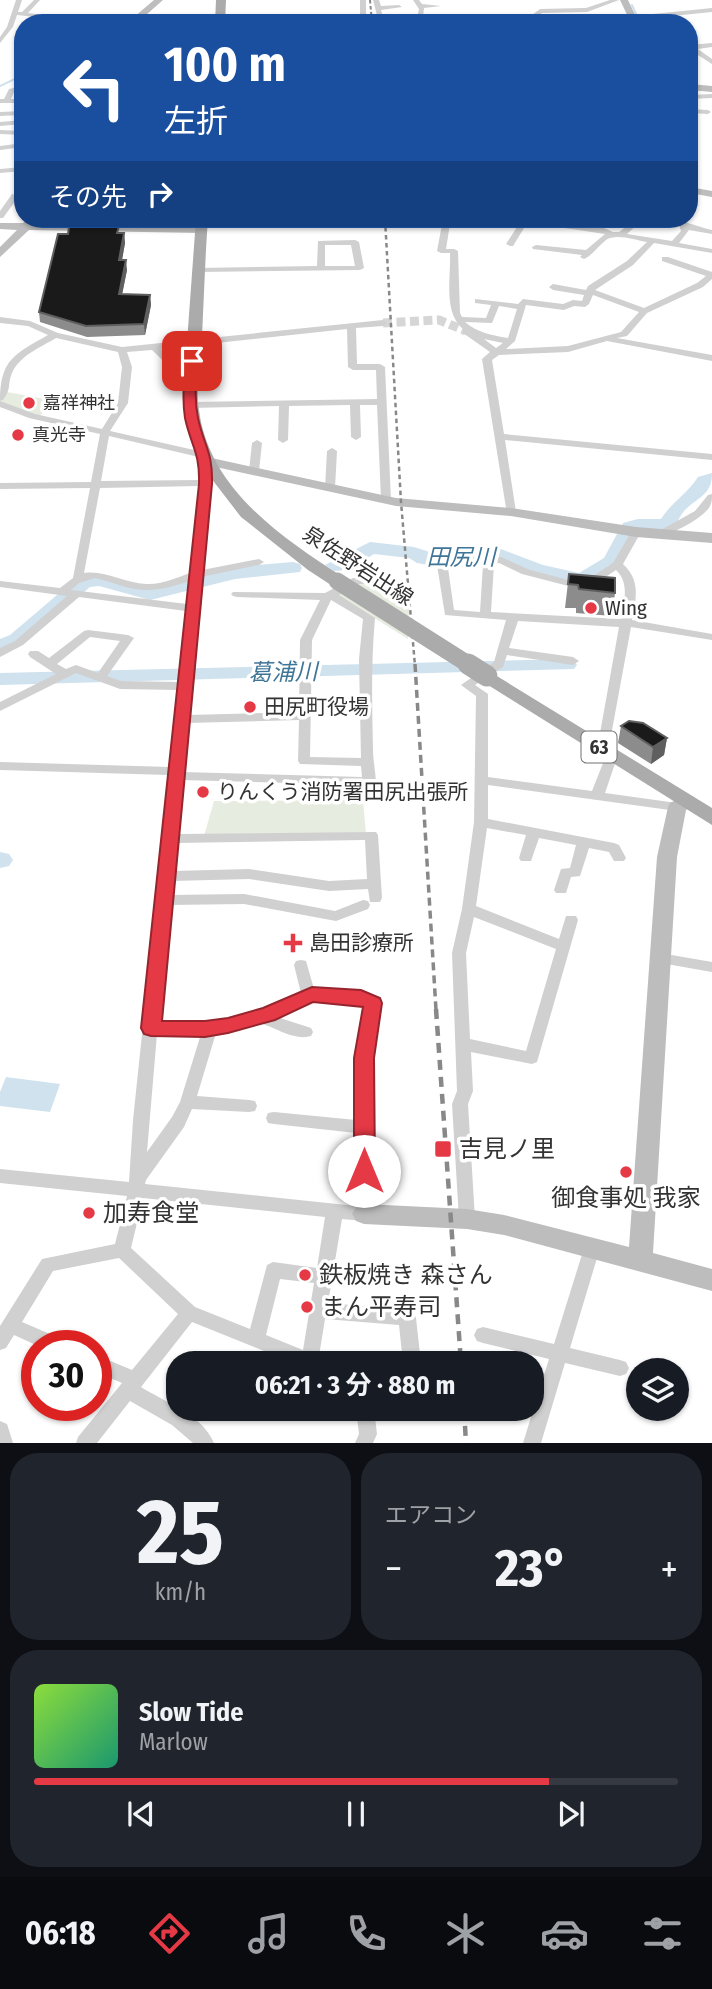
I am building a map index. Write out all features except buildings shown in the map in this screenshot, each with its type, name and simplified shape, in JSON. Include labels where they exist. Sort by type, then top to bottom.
[{"type":"main road","name":"泉佐野岩出線","points":[[201,228],[190,405],[205,458],[243,511],[293,552],[337,581],[608,753],[681,804],[712,818]]},
{"type":"street","points":[[19,0],[15,13],[23,14],[37,0]]},
{"type":"street","points":[[142,14],[159,0]]},
{"type":"street","points":[[538,14],[541,10],[582,10],[616,0]]},
{"type":"street","points":[[418,3],[438,6]]},
{"type":"street","points":[[377,4],[399,7]]},
{"type":"street","points":[[582,10],[584,14]]},
{"type":"street","points":[[681,14],[712,10]]},
{"type":"street","points":[[0,40],[10,27],[14,16]]},
{"type":"street","points":[[698,111],[708,112]]},
{"type":"street","points":[[0,216],[14,197]]},
{"type":"street","points":[[1,252],[25,228]]},
{"type":"street","points":[[445,228],[441,251],[454,251],[452,309],[458,319],[486,339],[511,341]]},
{"type":"street","points":[[510,244],[519,228]]},
{"type":"street","points":[[586,228],[712,251]]},
{"type":"street","points":[[622,234],[629,228]]},
{"type":"street","points":[[674,244],[684,234],[683,228]]},
{"type":"street","points":[[693,228],[712,232]]},
{"type":"street","points":[[536,247],[548,244],[587,255],[610,234]]},
{"type":"street","points":[[511,512],[487,359],[511,341],[523,302],[564,307],[573,303],[585,304],[590,292],[630,262],[653,240]]},
{"type":"street","points":[[198,270],[321,269],[360,268],[355,242],[321,243],[321,269]]},
{"type":"street","points":[[665,259],[712,275]]},
{"type":"street","points":[[466,331],[496,352],[568,349],[607,340],[631,329],[644,311],[699,285],[712,275]]},
{"type":"street","points":[[552,286],[590,292],[644,311]]},
{"type":"street","points":[[478,301],[521,307]]},
{"type":"street","points":[[458,319],[489,321],[496,303]]},
{"type":"street","points":[[0,320],[30,324],[55,335],[122,350],[383,323]]},
{"type":"street","points":[[351,326],[353,367],[380,367],[386,500]]},
{"type":"street","points":[[0,398],[5,391],[3,380],[12,365],[10,363],[55,335]]},
{"type":"street","points":[[607,340],[712,358]]},
{"type":"street","points":[[153,346],[190,382]]},
{"type":"street","points":[[63,591],[78,577],[105,432],[123,403],[127,367],[122,350]]},
{"type":"street","points":[[355,402],[356,437]]},
{"type":"street","points":[[190,405],[381,402]]},
{"type":"street","points":[[0,404],[10,409],[254,471],[386,500],[511,512],[629,531],[712,538]]},
{"type":"street","points":[[283,440],[284,404]]},
{"type":"street","points":[[0,417],[10,409]]},
{"type":"street","points":[[501,437],[712,457]]},
{"type":"street","points":[[254,471],[257,443]]},
{"type":"street","points":[[331,488],[332,451]]},
{"type":"street","points":[[122,1250],[137,1183],[168,839],[183,719],[205,484],[205,458]]},
{"type":"street","points":[[0,486],[205,484]]},
{"type":"street","points":[[663,533],[699,513],[712,497]]},
{"type":"street","points":[[699,513],[712,515]]},
{"type":"street","points":[[629,531],[617,565],[594,580],[576,585],[526,572],[506,562],[442,565],[449,613],[623,623],[712,637]]},
{"type":"street","points":[[485,615],[489,561]]},
{"type":"street","points":[[78,577],[99,575],[147,588],[259,562]]},
{"type":"street","points":[[597,796],[608,753],[623,623],[631,586],[627,574],[617,565]]},
{"type":"street","points":[[367,762],[304,761],[306,640],[327,597],[353,581],[370,581]]},
{"type":"street","points":[[0,584],[192,608]]},
{"type":"street","points":[[0,653],[19,643],[77,593]]},
{"type":"street","points":[[0,766],[175,773],[369,788],[365,659],[369,618],[335,597],[237,594]]},
{"type":"street","points":[[467,1219],[460,1104],[465,1091],[458,953],[470,909],[481,822],[482,694],[467,685],[499,664],[513,617]]},
{"type":"street","points":[[49,664],[88,633],[128,638],[100,678]]},
{"type":"street","points":[[503,651],[573,661]]},
{"type":"street","points":[[34,654],[65,674]]},
{"type":"street","points":[[0,707],[75,669],[120,685],[186,687]]},
{"type":"street","points":[[183,719],[305,716]]},
{"type":"street","points":[[481,780],[681,804],[667,857],[640,1260]]},
{"type":"street","points":[[481,822],[614,848],[619,858]]},
{"type":"street","points":[[526,858],[534,832]]},
{"type":"street","points":[[168,839],[371,835],[371,896]]},
{"type":"street","points":[[561,890],[566,872],[575,873],[584,842]]},
{"type":"street","points":[[165,876],[249,874],[329,886],[371,896]]},
{"type":"street","points":[[163,900],[244,899],[336,916],[371,896]]},
{"type":"street","points":[[470,909],[564,947]]},
{"type":"street","points":[[463,1044],[532,1058],[571,920]]},
{"type":"street","points":[[660,958],[712,967]]},
{"type":"street","points":[[301,965],[309,996]]},
{"type":"street","points":[[151,1028],[210,1028],[261,1017],[309,996],[361,998],[373,1003],[364,1058],[364,1214]]},
{"type":"street","points":[[261,1017],[306,1032]]},
{"type":"street","points":[[137,1183],[188,1102],[210,1028]]},
{"type":"street","points":[[188,1102],[249,1106]]},
{"type":"street","points":[[274,1118],[364,1127]]},
{"type":"street","points":[[0,1176],[137,1183],[364,1214],[467,1219],[504,1225],[712,1280]]},
{"type":"street","points":[[313,1351],[335,1210]]},
{"type":"street","points":[[532,1443],[592,1248]]},
{"type":"street","points":[[122,1250],[189,1313],[284,1351]]},
{"type":"street","points":[[0,1342],[48,1264],[122,1250]]},
{"type":"street","points":[[256,1341],[273,1270],[324,1277]]},
{"type":"street","points":[[318,1310],[407,1318],[411,1351]]},
{"type":"street","points":[[85,1443],[189,1313]]},
{"type":"street","points":[[12,1326],[21,1330]]},
{"type":"street","points":[[483,1335],[620,1368]]},
{"type":"street","points":[[112,1373],[131,1384],[158,1409],[173,1412],[194,1429],[205,1443]]},
{"type":"street","points":[[364,1443],[368,1434],[366,1421]]},
{"type":"street","points":[[0,1430],[4,1443]]},
{"type":"shaded area","points":[[7,392],[57,401],[39,416],[0,403]]},
{"type":"shaded area","points":[[352,582],[365,583],[409,608],[408,639],[339,596],[339,589]]},
{"type":"shaded area","points":[[363,800],[366,834],[204,836],[214,801]]},
{"type":"water","points":[[6,1077],[60,1084],[50,1112],[0,1106],[0,1092]]},
{"type":"waterway","points":[[632,5],[636,14]]},
{"type":"waterway","points":[[0,86],[14,79]]},
{"type":"waterway","name":"田尻川","points":[[334,565],[347,564],[370,548],[414,553],[424,559],[439,561],[501,555],[536,569],[571,579],[583,579],[612,561],[629,527],[668,523],[679,505],[697,494],[704,481],[712,478]]},
{"type":"waterway","name":"田尻川","points":[[0,647],[17,639],[84,582],[100,580],[150,594],[235,573],[293,568]]},
{"type":"waterway","name":"葛浦川","points":[[0,679],[567,665]]},
{"type":"tunnel","points":[[383,323],[439,320],[466,331]]},
{"type":"railway","points":[[370,0],[371,14]]},
{"type":"railway","points":[[386,228],[401,502],[415,666]]},
{"type":"railway","points":[[415,664],[436,1010]]},
{"type":"railway","points":[[436,1009],[460,1351]]},
{"type":"railway","points":[[465,1421],[466,1443]]},
{"type":"place","name":"嘉祥神社","points":[[29,403]]},
{"type":"place","name":"真光寺","points":[[18,435]]},
{"type":"place","name":"Wing","points":[[591,608]]},
{"type":"place","name":"田尻町役場","points":[[250,707]]},
{"type":"place","name":"りんくう消防署田尻出張所","points":[[203,792]]},
{"type":"place","name":"島田診療所","points":[[293,943]]},
{"type":"place","name":"吉見ノ里","points":[[443,1149]]},
{"type":"place","name":"御食事処 我家","points":[[626,1172]]},
{"type":"place","name":"加寿食堂","points":[[89,1213]]},
{"type":"place","name":"鉄板焼き 森さん","points":[[305,1275]]},
{"type":"place","name":"まん平寿司","points":[[307,1307]]},
{"type":"route","points":[[192,361],[189,388],[192,418],[206,461],[205,484],[151,1028],[205,1029],[228,1025],[268,1015],[312,994],[361,998],[373,1003],[364,1058],[364,1171]]}]
